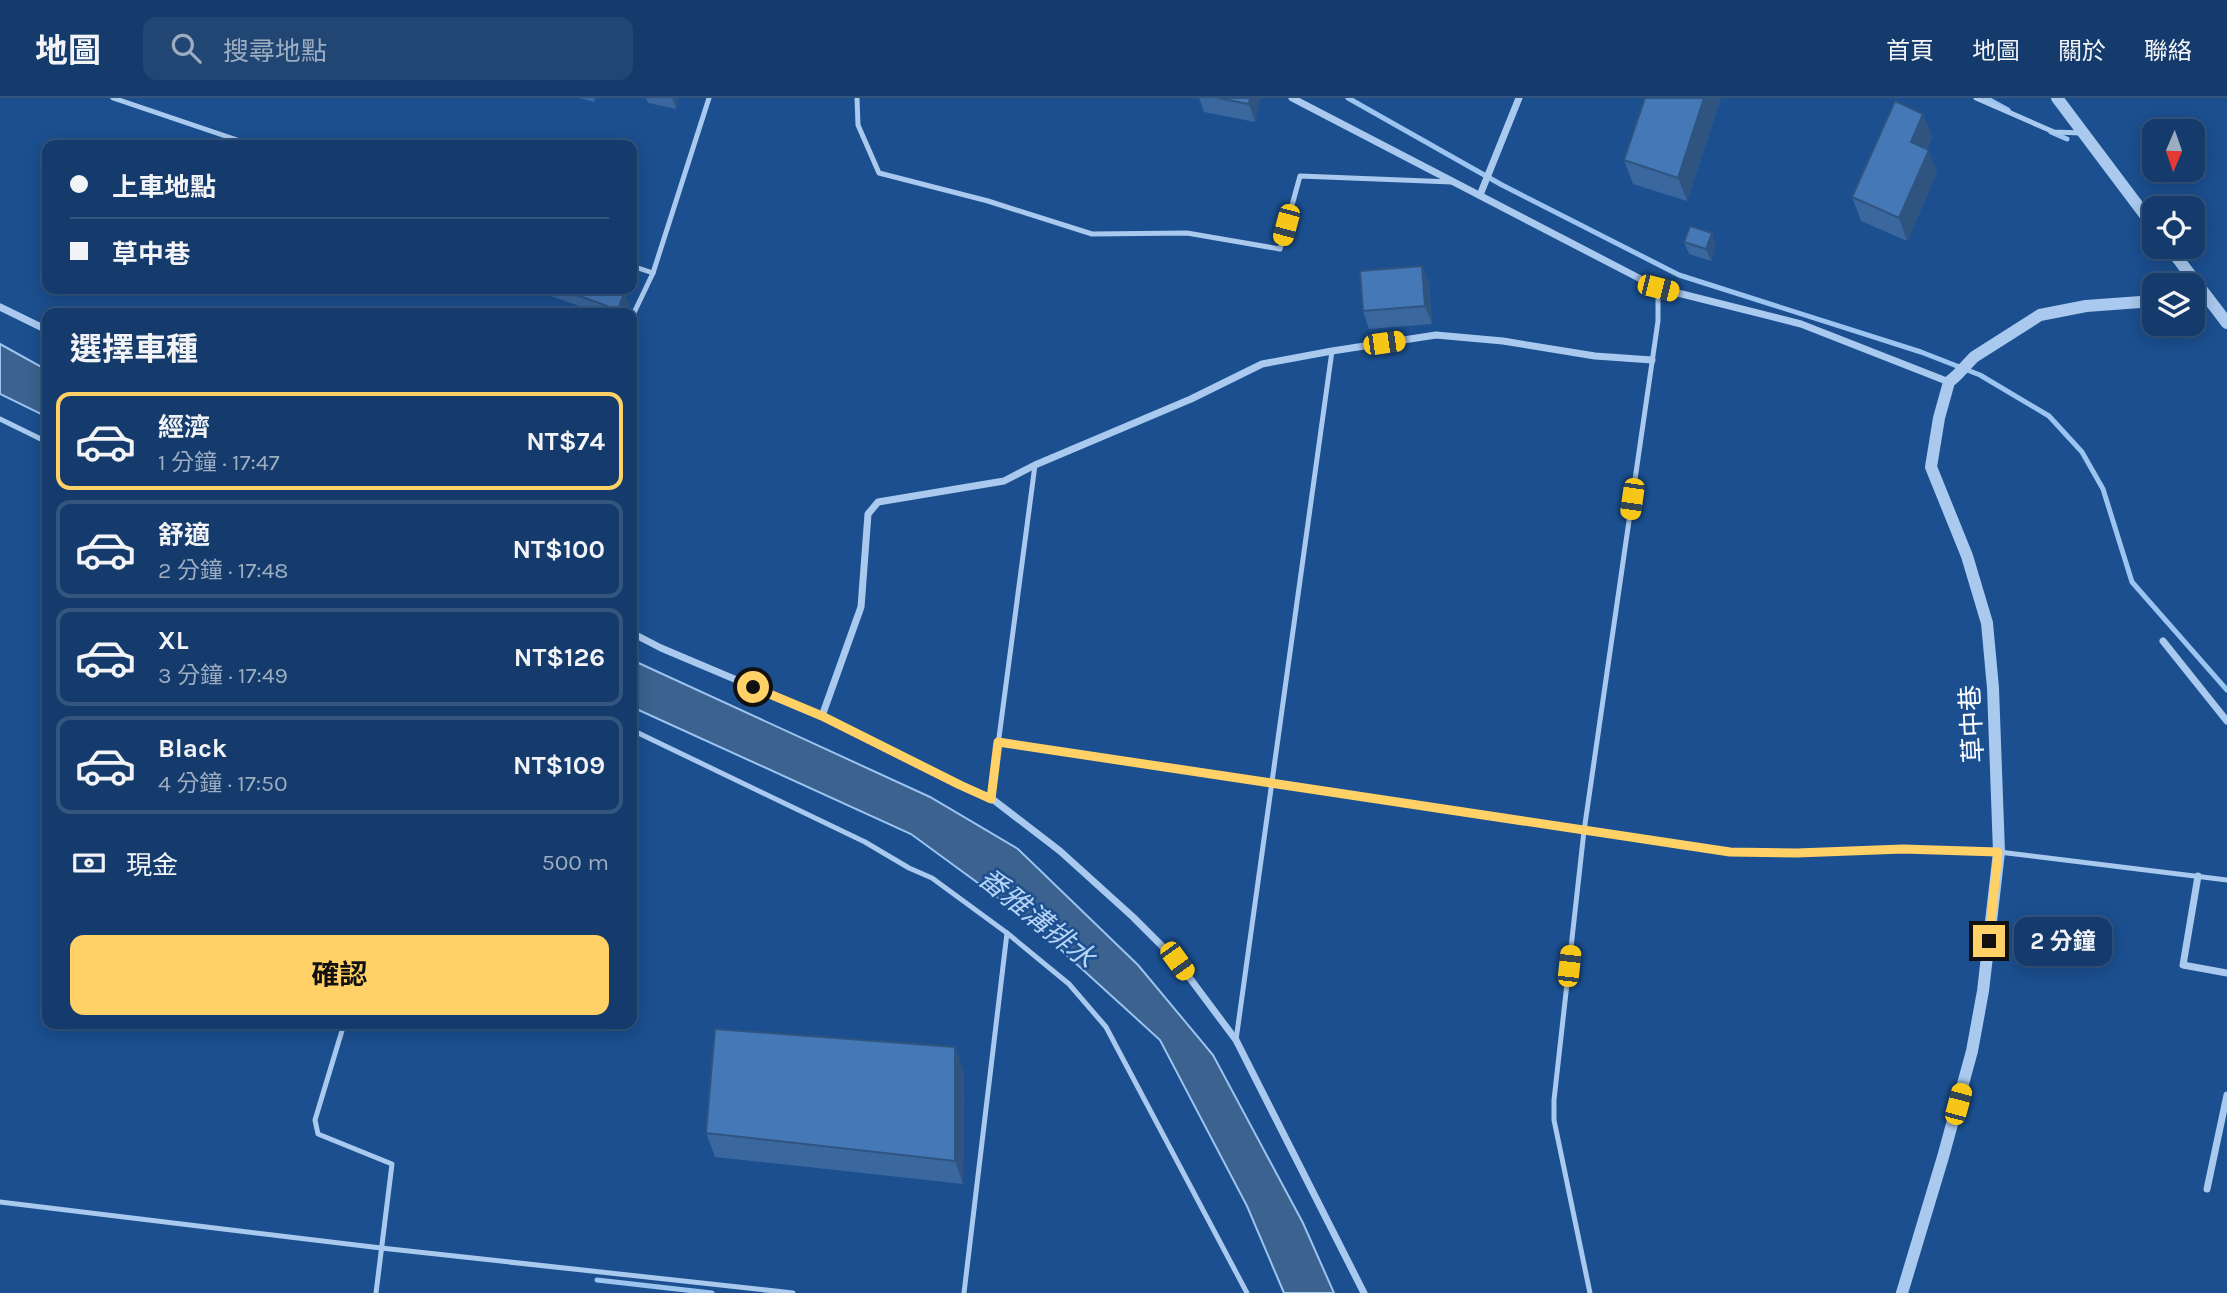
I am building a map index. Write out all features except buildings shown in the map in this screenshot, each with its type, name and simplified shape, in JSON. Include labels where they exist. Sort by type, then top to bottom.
[{"type":"street","points":[[1292,98],[1658,288],[1801,324],[1953,378],[1974,357],[2040,315],[2086,306],[2142,301]]},
{"type":"street","points":[[1480,195],[1519,98]]},
{"type":"street","points":[[2057,98],[2142,210]]},
{"type":"street","points":[[2178,259],[2227,323]]},
{"type":"street","points":[[0,307],[42,328]]},
{"type":"street","points":[[822,716],[861,607],[868,514],[878,502],[1004,481],[1035,465],[1191,399],[1262,364],[1332,351],[1436,335],[1503,341],[1595,356],[1652,360]]},
{"type":"street","name":"草中巷","points":[[1902,1293],[1944,1157],[1972,1051],[1983,990],[1998,852],[1994,701],[1987,624],[1967,556],[1931,467],[1939,418],[1953,378]]},
{"type":"street","points":[[637,636],[822,716],[991,799],[1060,851],[1133,917],[1177,961],[1236,1040],[1364,1293]]},
{"type":"street","points":[[2163,641],[2227,721]]},
{"type":"street","points":[[2198,876],[2183,965],[2227,973]]},
{"type":"street","points":[[2207,1189],[2227,1095]]},
{"type":"lane","points":[[113,98],[237,140]]},
{"type":"lane","points":[[636,308],[653,273],[709,98]]},
{"type":"lane","points":[[857,98],[859,125],[879,173],[988,201],[1092,234],[1187,233],[1280,249],[1300,176],[1455,182]]},
{"type":"lane","points":[[1976,98],[2054,132],[2084,133]]},
{"type":"lane","points":[[637,268],[653,273]]},
{"type":"lane","points":[[1590,1293],[1555,1120],[1554,1100],[1584,831],[1658,321],[1658,288]]},
{"type":"lane","points":[[1236,1040],[1332,351]]},
{"type":"lane","points":[[0,419],[42,440]]},
{"type":"lane","points":[[991,799],[1035,465]]},
{"type":"lane","points":[[637,732],[865,842],[932,878],[1007,933],[1069,984],[1106,1027],[1247,1293]]},
{"type":"lane","points":[[998,742],[1730,852],[1797,853],[1903,849],[1998,852],[2227,880]]},
{"type":"lane","points":[[964,1293],[1007,933]]},
{"type":"lane","points":[[342,1029],[315,1120],[318,1133],[392,1164],[376,1293]]},
{"type":"lane","points":[[0,1202],[381,1248],[793,1293]]},
{"type":"water","points":[[0,344],[42,367],[42,415],[0,394]]},
{"type":"water","name":"番雅溝排水","points":[[637,662],[930,797],[1018,849],[1138,965],[1213,1055],[1303,1223],[1334,1293],[1284,1293],[1247,1206],[1160,1040],[1026,918],[911,834],[637,709]]},
{"type":"waterway","points":[[1348,98],[1502,185],[1679,275],[1921,352],[1980,375],[2049,416],[2082,452],[2103,489],[2132,582],[2227,690]]},
{"type":"waterway","points":[[1986,98],[2008,110]]},
{"type":"waterway","points":[[2051,132],[2067,139]]},
{"type":"waterway","points":[[597,1280],[712,1293]]},
{"type":"route","points":[[753,687],[822,716],[991,799],[998,742],[1730,852],[1797,853],[1903,849],[1998,852],[1989,941]]}]
